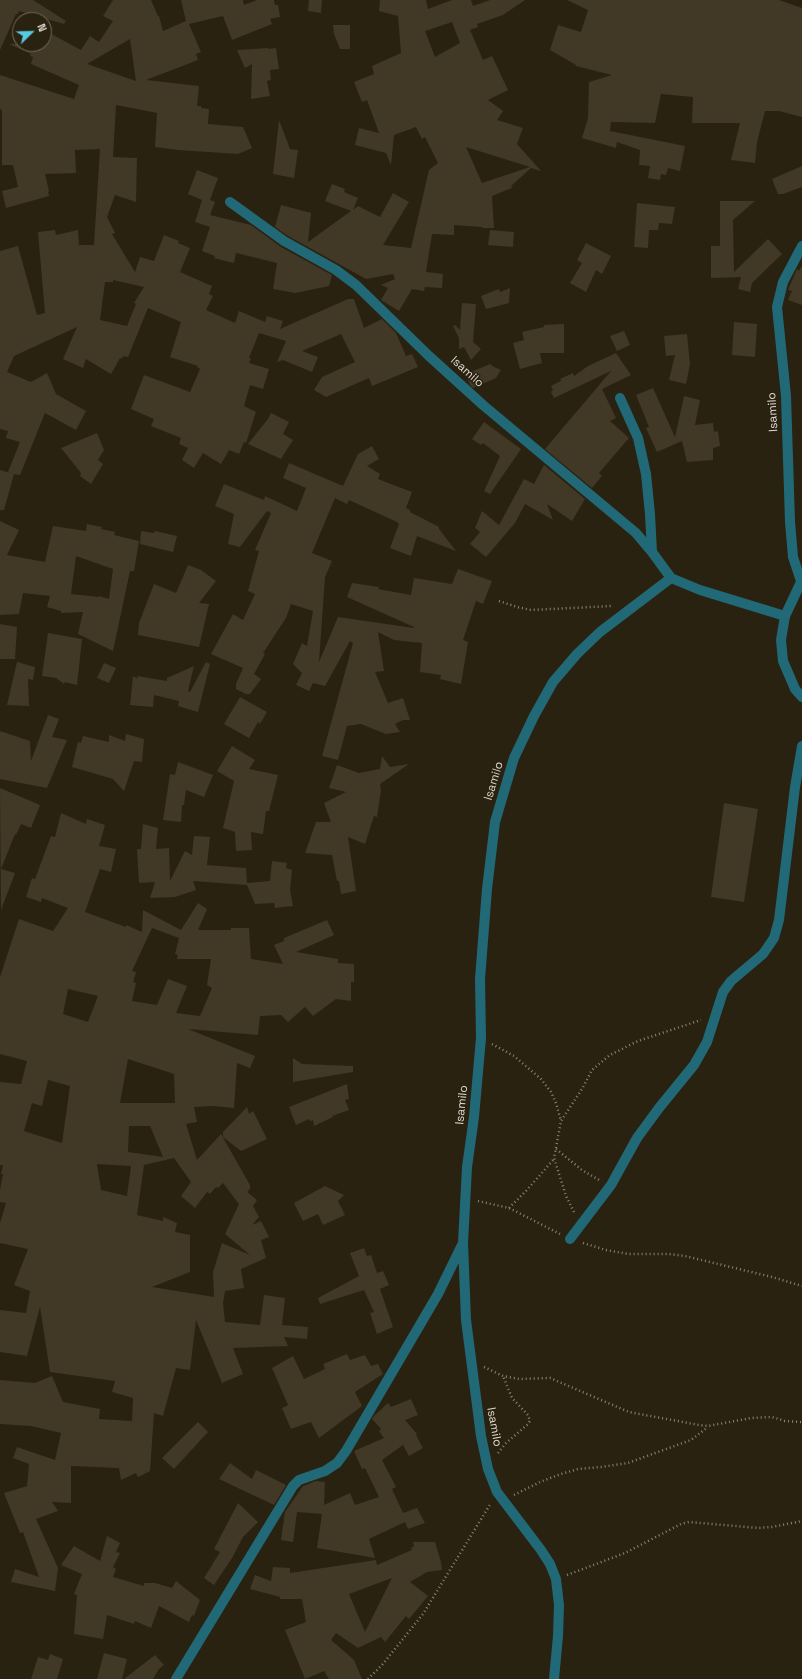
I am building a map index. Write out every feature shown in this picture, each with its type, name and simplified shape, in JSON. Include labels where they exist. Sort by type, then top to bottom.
[{"type":"street","name":"Isamilo","points":[[230,202],[284,241],[336,270],[356,285],[462,385],[530,445],[636,533],[671,578],[600,632],[577,654],[553,682],[534,716],[514,758],[495,822],[486,889],[480,979],[481,1038],[465,1199],[463,1243],[466,1320],[481,1436],[488,1469],[497,1492],[541,1550],[550,1564],[556,1579],[559,1612],[554,1679]]},
{"type":"street","name":"Isamilo","points":[[802,246],[783,282],[778,307],[786,396],[790,522],[793,557],[802,580]]},
{"type":"street","points":[[620,398],[638,438],[646,474],[652,552]]},
{"type":"street","points":[[671,578],[700,590],[785,616]]},
{"type":"street","points":[[802,580],[785,616],[781,640],[783,662],[795,689],[802,697]]},
{"type":"street","points":[[570,1239],[611,1185],[638,1138],[659,1108],[694,1065],[707,1042],[717,1015],[723,992],[731,981],[763,954],[774,938],[779,920],[795,787],[802,746]]},
{"type":"street","points":[[176,1679],[293,1486],[299,1480],[325,1471],[337,1463],[346,1451],[438,1294],[463,1243]]},
{"type":"path","points":[[499,601],[531,610],[613,606]]},
{"type":"path","points":[[581,1225],[566,1196],[554,1158],[561,1122],[592,1070],[610,1055],[638,1041],[717,1015]]},
{"type":"path","points":[[481,1038],[514,1056],[541,1079],[551,1092],[556,1103],[561,1122]]},
{"type":"path","points":[[556,1148],[582,1170],[611,1185]]},
{"type":"path","points":[[509,1208],[526,1191],[554,1158]]},
{"type":"path","points":[[465,1199],[509,1208],[570,1239],[606,1250],[628,1254],[669,1254],[685,1256],[772,1277],[802,1286]]},
{"type":"path","points":[[472,1362],[503,1376],[528,1380],[550,1378],[629,1412],[708,1426],[751,1418],[772,1417],[785,1421],[802,1422]]},
{"type":"path","points":[[488,1469],[506,1443],[530,1421],[528,1415],[512,1398],[503,1376]]},
{"type":"path","points":[[504,1501],[540,1482],[561,1474],[578,1469],[628,1463],[691,1440],[698,1436],[708,1426]]},
{"type":"path","points":[[368,1679],[382,1666],[423,1614],[497,1492]]},
{"type":"path","points":[[556,1579],[625,1553],[677,1526],[689,1522],[758,1528],[772,1527],[802,1521]]},
{"type":"building","points":[[0,0],[33,0],[52,12],[12,12],[12,23],[0,50]]},
{"type":"building","points":[[113,0],[151,0],[159,16],[163,31],[186,21],[181,0],[243,0],[244,5],[257,0],[274,0],[275,5],[278,5],[280,17],[270,19],[272,24],[232,40],[223,16],[189,24],[201,52],[196,54],[198,60],[146,80],[199,86],[197,106],[209,109],[208,124],[243,127],[252,148],[238,154],[155,147],[157,113],[116,105],[113,157],[137,158],[136,202],[115,195],[107,217],[115,233],[112,234],[135,272],[140,257],[154,261],[164,235],[179,241],[178,243],[190,248],[180,272],[212,286],[209,294],[213,296],[206,310],[235,323],[239,311],[265,322],[267,316],[283,321],[280,329],[348,299],[354,299],[364,328],[382,319],[396,333],[406,356],[412,354],[418,367],[372,386],[369,378],[326,397],[314,390],[322,377],[355,362],[341,334],[302,351],[318,357],[312,372],[283,360],[277,362],[286,341],[259,333],[249,358],[251,358],[249,363],[269,369],[263,389],[250,385],[244,406],[256,412],[246,443],[244,442],[239,454],[229,450],[221,464],[203,453],[194,468],[182,460],[188,448],[179,444],[181,438],[151,426],[154,419],[131,409],[144,375],[190,392],[200,369],[197,367],[198,366],[170,357],[181,322],[148,308],[128,357],[123,356],[122,359],[120,358],[111,374],[86,359],[83,368],[63,359],[77,327],[14,356],[7,372],[31,382],[47,373],[56,394],[86,411],[76,430],[45,413],[20,475],[14,474],[4,510],[0,510],[0,470],[11,473],[8,472],[20,442],[6,438],[8,431],[0,429],[0,251],[18,246],[37,315],[45,313],[38,232],[55,230],[56,235],[78,230],[79,245],[94,245],[100,149],[75,150],[76,173],[45,174],[49,196],[6,208],[2,191],[18,187],[13,165],[2,165],[2,110],[0,109],[0,75],[74,99],[79,85],[31,64],[33,57],[27,52],[52,52],[52,34],[81,50],[90,36],[99,42],[113,21],[103,16]],"holes":[[[130,39],[136,81],[87,64]],[[113,280],[144,287],[134,303],[136,304],[127,326],[100,320],[105,282],[113,282]]]},
{"type":"building","points":[[309,0],[322,0],[321,13],[308,11]]},
{"type":"building","points":[[380,0],[426,0],[428,9],[452,0],[471,0],[473,6],[490,0],[525,0],[503,15],[477,24],[478,27],[470,30],[483,60],[492,56],[508,90],[488,100],[503,111],[497,120],[523,128],[517,144],[541,171],[531,168],[511,186],[512,188],[492,196],[494,228],[454,225],[454,235],[432,234],[426,272],[443,274],[442,288],[425,287],[424,291],[412,289],[399,311],[381,300],[388,288],[381,285],[395,279],[393,274],[366,279],[288,236],[275,227],[281,205],[311,213],[308,242],[351,211],[325,201],[332,184],[345,189],[344,192],[358,198],[353,210],[358,206],[380,217],[393,193],[409,202],[383,245],[411,248],[429,170],[438,163],[425,137],[422,139],[416,127],[394,135],[391,165],[386,153],[355,145],[359,128],[379,133],[367,100],[362,102],[354,82],[374,74],[372,66],[401,53],[398,16],[379,11]],"holes":[[[452,22],[460,43],[435,57],[425,31]],[[466,147],[530,167],[482,183]]]},
{"type":"building","points":[[567,0],[779,0],[802,8],[802,117],[779,111],[765,111],[757,142],[755,163],[731,160],[740,123],[692,123],[693,97],[661,94],[655,123],[611,122],[610,131],[685,146],[680,171],[668,168],[666,175],[661,174],[660,180],[648,178],[650,166],[639,165],[640,150],[617,142],[616,148],[582,138],[588,118],[589,82],[612,75],[576,66],[550,50],[558,25],[581,32],[588,10]]},
{"type":"building","points":[[52,12],[66,21],[64,24],[52,21]]},
{"type":"building","points":[[333,25],[350,25],[350,49],[340,49],[334,34]]},
{"type":"building","points":[[276,48],[279,69],[270,70],[271,80],[267,81],[270,96],[251,99],[252,64],[245,68],[237,50]]},
{"type":"building","points":[[279,120],[290,149],[298,150],[294,178],[273,174]]},
{"type":"building","points":[[802,166],[802,187],[783,194],[778,194],[772,179]]},
{"type":"building","points":[[197,170],[218,178],[210,200],[215,202],[210,215],[251,225],[281,247],[332,275],[329,286],[295,293],[273,289],[277,263],[236,253],[234,263],[214,258],[215,256],[202,251],[210,227],[195,222],[202,200],[188,194]]},
{"type":"building","points":[[720,201],[755,201],[733,220],[734,272],[768,239],[782,254],[752,283],[750,292],[738,289],[741,277],[711,278],[711,246],[720,246]]},
{"type":"building","points":[[637,203],[675,207],[672,224],[659,223],[658,230],[649,230],[648,248],[634,247]]},
{"type":"building","points":[[490,230],[514,232],[513,247],[488,245]]},
{"type":"building","points":[[586,243],[611,256],[602,274],[596,270],[586,292],[570,283],[582,263],[577,260]]},
{"type":"building","points":[[801,267],[802,305],[788,300],[792,291],[788,290],[797,269],[799,271]]},
{"type":"building","points":[[510,288],[509,303],[486,309],[481,296],[499,289],[500,292]]},
{"type":"building","points":[[462,303],[476,304],[473,342],[481,349],[471,360],[464,347],[459,349],[459,338],[453,326],[455,325],[460,330]]},
{"type":"building","points":[[734,322],[757,324],[755,357],[732,355]]},
{"type":"building","points":[[564,324],[564,353],[540,353],[542,363],[520,369],[513,343],[524,340],[522,332],[544,327],[544,325]]},
{"type":"building","points":[[624,331],[630,345],[617,351],[610,336]]},
{"type":"building","points":[[687,334],[690,364],[686,384],[669,380],[675,355],[666,356],[664,336]]},
{"type":"building","points":[[616,353],[631,375],[602,389],[616,418],[610,421],[629,438],[599,473],[602,476],[592,488],[545,449],[611,371],[554,398],[551,392],[553,390],[551,386],[561,381],[560,379],[573,373],[574,376],[588,366]]},
{"type":"building","points":[[490,364],[501,370],[496,378],[473,388],[470,385],[466,374]]},
{"type":"building","points":[[653,388],[675,437],[684,396],[700,400],[695,425],[713,423],[714,432],[718,431],[720,446],[713,448],[713,460],[687,462],[682,441],[657,452],[646,428],[649,427],[636,395]]},
{"type":"building","points":[[271,413],[289,422],[283,434],[293,440],[281,459],[248,444]]},
{"type":"building","points":[[484,422],[521,449],[490,494],[484,491],[500,456],[483,443],[481,445],[472,439]]},
{"type":"building","points":[[97,433],[104,450],[98,460],[103,464],[91,484],[80,476],[81,473],[61,448]]},
{"type":"building","points":[[372,446],[379,459],[367,466],[380,474],[378,479],[412,492],[406,508],[410,510],[410,512],[439,527],[456,551],[417,536],[411,556],[390,548],[399,524],[397,522],[349,500],[347,504],[335,498],[312,553],[332,561],[325,577],[319,662],[338,617],[414,628],[347,597],[352,583],[379,587],[378,589],[411,595],[414,578],[452,584],[458,569],[492,581],[483,604],[476,601],[463,640],[468,642],[461,684],[440,679],[441,675],[420,672],[422,643],[394,640],[378,632],[384,671],[375,672],[388,703],[403,698],[410,720],[403,720],[395,724],[400,732],[386,734],[361,724],[347,726],[338,760],[322,756],[353,643],[350,641],[325,686],[313,683],[309,691],[296,685],[302,673],[293,664],[302,643],[307,646],[313,611],[291,604],[286,618],[263,653],[265,654],[254,674],[261,679],[250,694],[246,694],[236,689],[236,684],[243,668],[211,654],[233,614],[243,620],[255,594],[248,591],[259,551],[255,550],[271,513],[267,511],[240,547],[228,544],[234,514],[215,506],[224,484],[264,500],[265,496],[297,511],[306,488],[283,478],[289,463],[343,486],[358,454]]},
{"type":"building","points":[[544,465],[585,499],[572,521],[547,504],[553,520],[525,504],[515,523],[486,557],[470,544],[480,532],[475,528],[482,511],[499,525],[524,479],[534,484]]},
{"type":"building","points":[[0,521],[19,530],[7,555],[45,562],[53,526],[86,531],[87,524],[102,527],[101,529],[115,532],[114,535],[139,541],[134,571],[130,571],[113,651],[78,634],[83,612],[61,613],[61,611],[47,607],[50,596],[23,593],[19,614],[0,615]],"holes":[[[76,556],[113,569],[109,599],[99,596],[71,594]]]},
{"type":"building","points":[[141,531],[154,533],[155,531],[177,536],[173,552],[140,544]]},
{"type":"building","points":[[188,565],[201,570],[216,581],[199,603],[209,604],[199,647],[138,635],[139,623],[154,584],[176,593]]},
{"type":"building","points":[[0,624],[17,627],[15,659],[0,659]]},
{"type":"building","points":[[48,633],[82,639],[77,685],[65,682],[64,684],[56,678],[42,676]]},
{"type":"building","points":[[17,662],[35,667],[33,680],[28,679],[29,706],[7,705]]},
{"type":"building","points":[[206,662],[210,664],[198,712],[178,706],[179,701],[154,695],[153,707],[130,705],[133,676],[138,679],[137,676],[167,681],[167,678],[194,666],[188,691],[190,692]]},
{"type":"building","points":[[104,663],[116,668],[109,683],[97,678]]},
{"type":"building","points":[[240,697],[267,712],[260,724],[258,722],[249,738],[224,724]]},
{"type":"building","points":[[48,715],[59,719],[52,737],[67,740],[47,788],[0,779],[0,731],[30,741],[31,761]]},
{"type":"building","points":[[126,734],[144,739],[142,762],[134,761],[124,791],[113,779],[72,767],[78,742],[81,743],[83,736],[109,742],[109,735],[125,741]]},
{"type":"building","points":[[232,746],[255,760],[249,769],[278,775],[269,811],[266,811],[263,834],[251,832],[252,850],[236,851],[235,832],[223,828],[234,781],[217,771]]},
{"type":"building","points":[[382,756],[390,767],[409,764],[380,784],[381,790],[377,817],[374,816],[365,844],[348,837],[356,891],[341,894],[332,855],[305,853],[316,822],[331,822],[324,803],[346,792],[329,788],[337,765],[359,773],[380,769]]},
{"type":"building","points":[[178,762],[213,775],[204,797],[186,790],[184,805],[182,805],[181,822],[163,820],[170,774],[175,775]]},
{"type":"building","points":[[0,788],[40,805],[31,828],[21,824],[16,835],[15,834],[1,869],[15,873],[1,910]]},
{"type":"building","points":[[724,803],[758,809],[744,902],[711,897]]},
{"type":"building","points":[[61,813],[86,824],[87,819],[105,825],[99,846],[116,849],[111,872],[100,869],[85,912],[126,927],[126,925],[142,932],[143,910],[181,930],[198,903],[207,909],[198,930],[231,930],[231,928],[249,928],[251,959],[283,964],[274,945],[284,941],[284,938],[327,920],[334,935],[296,952],[338,959],[338,963],[354,964],[354,982],[351,982],[351,1001],[336,999],[313,1016],[305,1007],[288,1022],[281,1015],[260,1016],[258,1035],[188,1029],[255,1056],[250,1068],[237,1063],[234,1108],[213,1106],[194,1107],[197,1122],[186,1124],[197,1160],[221,1134],[250,1185],[250,1189],[247,1192],[257,1200],[253,1206],[259,1217],[252,1225],[261,1221],[269,1237],[261,1240],[266,1258],[241,1269],[244,1288],[225,1291],[223,1303],[225,1322],[260,1325],[264,1295],[285,1298],[282,1325],[308,1327],[307,1339],[284,1337],[288,1346],[233,1348],[243,1374],[222,1383],[196,1320],[190,1370],[176,1368],[163,1416],[154,1413],[150,1471],[138,1477],[136,1473],[121,1480],[119,1468],[71,1466],[71,1503],[52,1502],[58,1511],[36,1519],[58,1568],[55,1591],[11,1582],[15,1569],[39,1577],[23,1532],[20,1533],[4,1493],[27,1486],[29,1464],[13,1458],[17,1447],[55,1460],[61,1433],[31,1426],[0,1424],[0,1380],[35,1383],[52,1376],[63,1402],[100,1409],[99,1419],[132,1421],[133,1398],[112,1392],[115,1381],[50,1372],[40,1307],[27,1356],[0,1352],[0,1310],[26,1313],[30,1291],[14,1285],[28,1249],[0,1243],[0,1223],[6,1203],[0,1202],[0,1190],[3,1174],[1,1174],[3,1165],[0,1165],[0,1082],[21,1084],[27,1061],[0,1054],[0,977],[19,919],[53,931],[68,908],[42,898],[41,902],[26,897],[32,878],[35,879],[51,836],[55,837]],"holes":[[[152,928],[179,938],[175,954],[178,955],[177,959],[211,959],[207,985],[212,988],[200,1016],[176,1013],[187,986],[168,979],[157,1005],[132,1001],[136,983],[133,982],[136,972],[132,971]],[[68,989],[98,996],[88,1022],[63,1014]],[[128,1059],[174,1074],[175,1103],[120,1103]],[[48,1080],[70,1086],[62,1143],[24,1131],[32,1103],[42,1106]],[[129,1126],[150,1126],[163,1157],[128,1152]],[[174,1158],[191,1182],[181,1196],[195,1208],[207,1192],[210,1194],[216,1187],[218,1188],[223,1183],[239,1204],[225,1234],[250,1255],[222,1243],[213,1272],[214,1297],[152,1287],[190,1272],[190,1235],[175,1232],[177,1223],[163,1217],[163,1221],[137,1215],[144,1165]],[[97,1164],[131,1166],[127,1196],[101,1190]]]},
{"type":"building","points":[[143,824],[158,828],[156,849],[169,848],[170,881],[185,851],[192,855],[194,836],[210,837],[207,865],[246,868],[247,883],[270,881],[272,861],[287,863],[286,868],[292,870],[290,890],[293,906],[275,908],[274,903],[255,904],[247,885],[193,881],[196,890],[175,897],[150,898],[155,882],[139,883],[137,849],[141,849]]},
{"type":"building","points":[[293,1058],[302,1064],[353,1066],[353,1072],[293,1082]]},
{"type":"building","points":[[347,1084],[349,1099],[345,1100],[349,1110],[332,1116],[333,1117],[314,1126],[313,1120],[310,1121],[309,1119],[296,1125],[289,1107]]},
{"type":"building","points":[[247,1107],[249,1114],[253,1111],[267,1139],[241,1151],[223,1137],[223,1132]]},
{"type":"building","points":[[325,1186],[344,1195],[338,1201],[345,1215],[323,1225],[318,1214],[303,1221],[294,1203]]},
{"type":"building","points":[[364,1248],[367,1256],[371,1255],[377,1273],[383,1271],[389,1285],[380,1289],[393,1327],[377,1334],[370,1313],[374,1312],[364,1290],[320,1304],[318,1298],[359,1276],[350,1253]]},
{"type":"building","points":[[347,1354],[350,1360],[365,1355],[371,1366],[378,1364],[383,1374],[355,1392],[362,1406],[319,1438],[311,1422],[291,1429],[282,1408],[288,1405],[272,1368],[293,1356],[304,1379],[325,1369],[323,1364]]},
{"type":"building","points":[[411,1399],[418,1415],[405,1420],[417,1434],[416,1435],[423,1448],[409,1456],[403,1445],[382,1460],[396,1487],[392,1489],[403,1513],[417,1508],[425,1523],[408,1529],[405,1522],[369,1539],[375,1558],[317,1548],[322,1514],[297,1512],[293,1542],[281,1540],[285,1512],[303,1486],[316,1481],[325,1482],[324,1505],[350,1493],[355,1505],[379,1497],[365,1468],[362,1469],[354,1451],[384,1438],[379,1431],[381,1429],[372,1419],[388,1403],[391,1407]]},
{"type":"building","points":[[198,1422],[208,1432],[174,1469],[162,1458]]},
{"type":"building","points":[[230,1463],[252,1479],[256,1470],[286,1485],[274,1505],[219,1479]]},
{"type":"building","points":[[238,1503],[258,1522],[243,1537],[232,1558],[214,1585],[204,1578],[220,1552],[214,1549]]},
{"type":"building","points":[[107,1536],[120,1543],[116,1552],[120,1553],[113,1567],[116,1569],[113,1577],[144,1586],[144,1583],[155,1583],[172,1588],[176,1581],[200,1600],[194,1616],[192,1615],[189,1622],[159,1606],[151,1628],[135,1621],[134,1624],[107,1615],[103,1639],[74,1634],[77,1595],[74,1594],[82,1574],[61,1565],[74,1546],[100,1561]]},
{"type":"building","points":[[413,1542],[435,1542],[442,1570],[427,1572],[410,1582],[428,1596],[409,1619],[406,1616],[385,1642],[381,1637],[358,1648],[336,1633],[331,1640],[354,1660],[362,1679],[329,1679],[324,1671],[305,1679],[285,1630],[306,1622],[302,1599],[280,1599],[280,1597],[250,1589],[255,1575],[271,1581],[273,1567],[290,1568],[290,1573],[376,1560],[377,1565],[412,1550],[411,1548],[414,1546]],"holes":[[[392,1578],[365,1632],[349,1594]]]},
{"type":"building","points":[[104,1653],[127,1659],[122,1679],[97,1679]]},
{"type":"building","points":[[50,1654],[63,1659],[57,1679],[31,1679],[38,1657],[48,1660]]},
{"type":"building","points":[[155,1655],[164,1665],[159,1669],[153,1679],[124,1679]]}]
